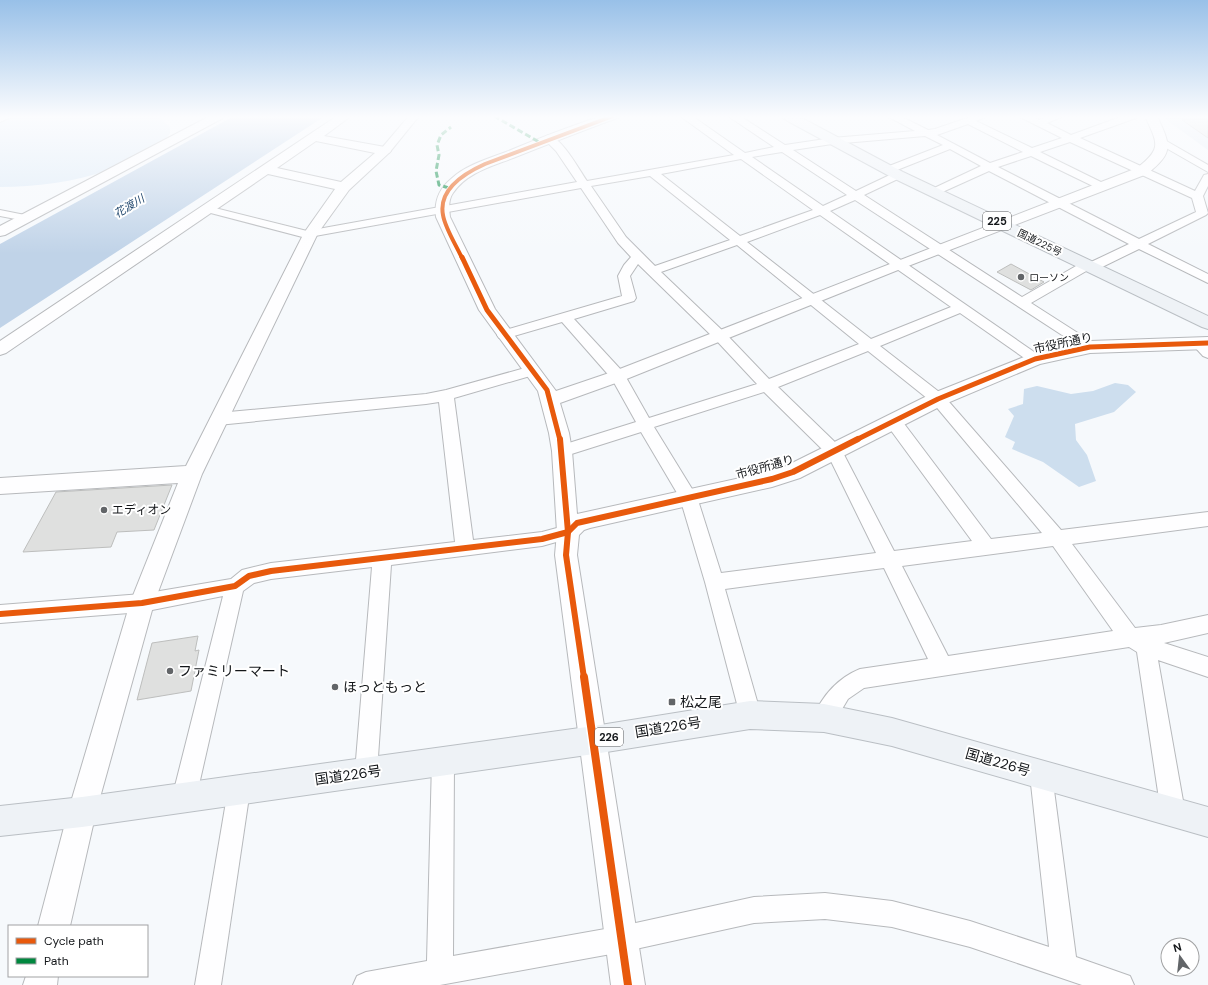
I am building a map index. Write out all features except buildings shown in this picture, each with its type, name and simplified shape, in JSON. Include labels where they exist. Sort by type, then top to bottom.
[{"type":"highway","name":"国道225号","points":[[873,162],[1208,323]]},
{"type":"highway","name":"国道226号","points":[[0,820],[82,812],[184,798],[594,740],[750,715],[824,718],[892,732],[1208,822]]},
{"type":"street","points":[[0,232],[132,162]]},
{"type":"street","points":[[0,349],[275,162]]},
{"type":"street","points":[[54,925],[82,812],[142,603],[192,474],[311,234],[326,210],[344,187],[373,162]]},
{"type":"street","points":[[494,162],[464,175],[449,188],[442,200],[441,210],[486,310],[547,390],[559,433],[562,451],[568,532],[566,555],[594,740],[628,985]]},
{"type":"street","points":[[569,162],[622,240],[834,451],[942,666]]},
{"type":"street","points":[[207,209],[311,234],[710,162]]},
{"type":"street","points":[[752,162],[898,265],[1035,359]]},
{"type":"street","points":[[803,162],[1090,347]]},
{"type":"street","points":[[653,271],[822,211],[855,195],[893,172],[915,162]]},
{"type":"street","points":[[979,162],[1208,279]]},
{"type":"street","points":[[934,192],[1001,162]]},
{"type":"street","points":[[1052,162],[1103,187]]},
{"type":"street","points":[[1122,162],[1197,196]]},
{"type":"street","points":[[550,400],[618,376],[898,265],[1103,187],[1142,171],[1155,162]]},
{"type":"street","points":[[1196,162],[1208,169]]},
{"type":"street","points":[[265,169],[344,187]]},
{"type":"street","points":[[652,172],[938,399],[1058,539],[1138,642],[1173,812]]},
{"type":"street","points":[[1022,303],[1090,266],[1140,245],[1202,213],[1197,196],[1208,176]]},
{"type":"street","points":[[0,213],[26,218]]},
{"type":"street","points":[[504,335],[554,319],[566,318],[629,298],[623,277],[626,270],[638,257]]},
{"type":"street","points":[[562,451],[767,386],[961,308]]},
{"type":"street","points":[[566,318],[618,376],[688,497],[714,582],[750,715]]},
{"type":"street","name":"市役所通り","points":[[568,532],[578,523],[590,519],[793,472],[938,399],[1035,359],[1090,347],[1205,347]]},
{"type":"street","points":[[218,419],[426,399],[446,395],[532,371]]},
{"type":"street","points":[[446,395],[465,549]]},
{"type":"street","points":[[893,421],[987,548]]},
{"type":"street","points":[[0,486],[192,474]]},
{"type":"street","points":[[714,582],[1208,519]]},
{"type":"street","points":[[0,614],[142,603],[235,586],[249,576],[271,571],[542,539],[568,532]]},
{"type":"street","points":[[366,772],[382,558]]},
{"type":"street","points":[[184,798],[235,586]]},
{"type":"street","points":[[824,718],[841,692],[860,679],[942,666],[1138,642],[1161,634],[1208,624]]},
{"type":"street","points":[[1138,642],[1208,667]]},
{"type":"street","points":[[440,971],[443,761]]},
{"type":"street","points":[[1040,774],[1064,965]]},
{"type":"street","points":[[208,985],[239,790]]},
{"type":"street","points":[[366,985],[622,939],[754,910],[824,906],[892,914],[970,934],[1121,985]]},
{"type":"shaded area","points":[[0,162],[125,162],[108,170],[69,181],[27,186],[0,187]]},
{"type":"shaded area","points":[[1115,383],[1128,385],[1136,392],[1114,412],[1075,424],[1076,440],[1087,455],[1096,481],[1079,487],[1043,462],[1012,449],[1015,442],[1005,437],[1014,416],[1008,409],[1023,404],[1024,389],[1037,386],[1071,394],[1093,391]]},
{"type":"water","name":"花渡川","points":[[150,162],[255,162],[0,328],[0,244]]},
{"type":"marked path","points":[[438,162],[436,171],[439,185],[449,188]]},
{"type":"cycle path","points":[[0,614],[142,603],[235,586],[249,576],[271,571],[542,539],[568,532],[562,451],[559,433],[547,390],[487,310],[443,217],[443,199],[455,182],[469,172],[490,162]]},
{"type":"cycle path","points":[[628,985],[566,555],[568,532],[577,523],[590,519],[772,479],[793,472],[938,399],[1035,359],[1090,347],[1208,343]]},
{"type":"place","name":"ローソン","points":[[1021,277]]},
{"type":"place","name":"エディオン","points":[[104,510]]},
{"type":"place","name":"ファミリーマート","points":[[170,671]]},
{"type":"place","name":"ほっともっと","points":[[335,687]]},
{"type":"place","name":"松之尾","points":[[672,702]]}]
